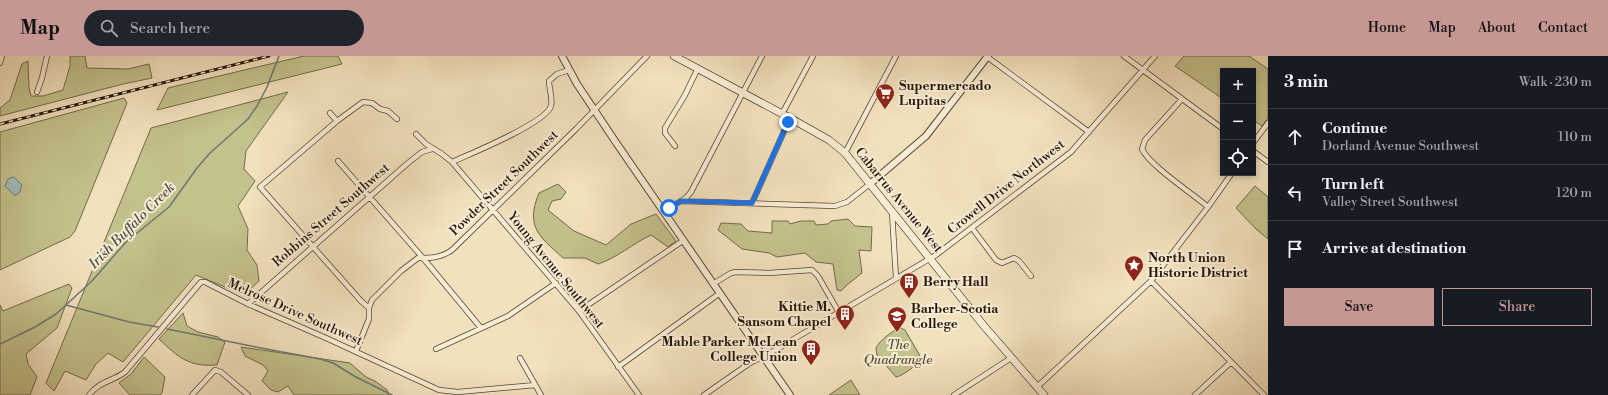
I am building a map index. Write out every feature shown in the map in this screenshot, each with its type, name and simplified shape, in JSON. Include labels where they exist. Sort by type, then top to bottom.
[{"type":"main road","name":"Cabarrus Avenue West","points":[[674,56],[790,118],[846,152],[1011,358],[1044,395]]},
{"type":"street","points":[[0,63],[2,56]]},
{"type":"street","points":[[37,92],[47,56]]},
{"type":"street","points":[[562,56],[569,70],[595,110],[790,395]]},
{"type":"street","name":"Powder Street Southwest","points":[[369,308],[372,300],[401,271],[418,258],[428,259],[446,255],[595,110],[647,56]]},
{"type":"street","points":[[664,211],[681,201],[691,192],[762,56]]},
{"type":"street","points":[[782,114],[813,56]]},
{"type":"street","points":[[846,152],[896,56]]},
{"type":"street","points":[[681,201],[828,206],[843,204],[926,136],[987,56],[1089,132]]},
{"type":"street","points":[[1124,56],[1220,127]]},
{"type":"street","name":"Crowell Drive Northwest","points":[[704,395],[750,363],[930,258],[972,228],[1071,152],[1155,56]]},
{"type":"street","points":[[675,146],[665,133],[665,128],[685,95],[698,68]]},
{"type":"street","points":[[452,162],[511,135],[531,124],[544,114],[551,108],[552,103],[549,81],[557,74],[569,70]]},
{"type":"street","points":[[1182,99],[1145,140],[1142,149],[1144,154],[1154,164],[1208,207]]},
{"type":"street","points":[[356,352],[369,319],[369,308],[312,247],[260,187],[337,121],[363,102],[372,102],[380,109],[388,111],[398,119]]},
{"type":"street","points":[[330,113],[337,121]]},
{"type":"street","points":[[752,203],[790,118]]},
{"type":"street","points":[[1255,140],[1268,123]]},
{"type":"street","name":"Young Avenue Southwest","points":[[416,134],[432,148],[452,162],[493,209],[579,311],[639,395]]},
{"type":"street","name":"Robbins Street Southwest","points":[[248,304],[370,196],[422,152],[432,148]]},
{"type":"street","points":[[1256,153],[1268,162]]},
{"type":"street","points":[[338,161],[370,196],[481,328]]},
{"type":"street","points":[[1037,387],[1151,281],[1230,176]]},
{"type":"street","points":[[892,210],[896,278]]},
{"type":"street","points":[[972,228],[999,262],[1002,263],[1014,258],[1019,261],[1031,276]]},
{"type":"street","points":[[579,311],[684,240]]},
{"type":"street","points":[[713,284],[731,273],[736,272],[769,273],[812,270],[822,282],[838,311]]},
{"type":"street","points":[[1151,281],[1264,395]]},
{"type":"street","name":"Melrose Drive Southwest","points":[[88,395],[100,384],[125,372],[201,282],[205,282],[248,304],[433,388],[443,391],[458,392],[535,385]]},
{"type":"street","points":[[436,349],[516,312],[556,283]]},
{"type":"street","points":[[618,367],[720,293]]},
{"type":"street","points":[[520,358],[541,395]]},
{"type":"street","points":[[954,395],[1011,358]]},
{"type":"street","points":[[1195,395],[1231,362]]},
{"type":"street","points":[[192,395],[215,370],[221,372],[248,395]]},
{"type":"green space","points":[[70,56],[85,56],[87,68],[128,69],[149,64],[152,78],[123,84],[0,116],[0,108],[10,100],[22,64],[28,61],[29,88],[31,96],[43,96],[63,90],[70,66]]},
{"type":"green space","points":[[304,56],[338,56],[342,64],[157,110],[168,88]]},
{"type":"green space","points":[[1184,56],[1249,56],[1268,69],[1268,118],[1262,126],[1256,122],[1256,68],[1220,68],[1220,97],[1175,66]]},
{"type":"green space","points":[[288,92],[246,151],[244,169],[255,181],[238,206],[248,229],[247,250],[257,265],[259,281],[244,295],[196,275],[123,362],[108,353],[96,364],[86,380],[65,371],[54,391],[46,383],[151,128]]},
{"type":"green space","points":[[124,98],[127,103],[75,231],[70,237],[0,270],[0,132]]},
{"type":"green space","points":[[558,184],[566,192],[561,199],[552,201],[548,210],[574,231],[606,245],[631,224],[656,214],[676,241],[668,247],[651,235],[612,258],[598,264],[585,258],[563,258],[541,237],[534,223],[533,214],[539,193]]},
{"type":"green space","points":[[1255,186],[1268,197],[1268,239],[1236,208]]},
{"type":"green space","points":[[848,219],[855,226],[872,227],[871,251],[859,250],[862,273],[841,291],[837,290],[833,264],[816,262],[805,253],[777,257],[769,253],[742,249],[718,230],[721,223],[741,224],[748,231],[772,233],[772,221],[788,221],[790,224],[801,221],[814,221],[816,225],[828,224],[831,221]]},
{"type":"green space","points":[[69,284],[72,288],[57,328],[26,354],[28,364],[37,377],[30,395],[0,395],[0,305],[3,311]]},
{"type":"green space","points":[[183,313],[187,326],[198,332],[218,337],[225,342],[217,365],[192,363],[185,360],[159,339]]},
{"type":"green space","name":"The Quadrangle","points":[[901,328],[905,330],[919,354],[920,359],[912,368],[896,377],[877,355],[876,348],[877,345],[887,336],[895,330]]},
{"type":"green space","points":[[241,347],[350,363],[366,377],[375,381],[387,390],[389,395],[294,395],[288,386],[278,392],[271,390],[262,381],[268,371],[263,365],[245,356]]},
{"type":"green space","points":[[144,357],[165,377],[162,393],[160,395],[130,395],[119,383],[131,374]]},
{"type":"green space","points":[[851,380],[860,395],[829,395]]},
{"type":"water","points":[[13,177],[22,185],[20,192],[16,195],[14,195],[5,186],[8,179]]},
{"type":"waterway","name":"Irish Buffalo Creek","points":[[0,344],[35,327],[56,314],[92,281],[126,242],[169,207],[209,154],[248,119],[267,87],[279,56]]},
{"type":"waterway","points":[[66,305],[129,322],[158,327]]},
{"type":"waterway","points":[[167,329],[320,359],[333,363],[354,376],[392,395]]},
{"type":"railway","points":[[0,124],[269,56]]},
{"type":"place","name":"Supermercado Lupitas","points":[[885,110]]},
{"type":"place","name":"North Union Historic District","points":[[1134,282]]},
{"type":"place","name":"Berry Hall","points":[[909,299]]},
{"type":"place","name":"Kittie M. Sansom Chapel","points":[[845,331]]},
{"type":"place","name":"Barber-Scotia College","points":[[897,333]]},
{"type":"place","name":"Mable Parker McLean College Union","points":[[811,366]]},
{"type":"route","points":[[669,208],[681,201],[752,203],[788,122]]}]
